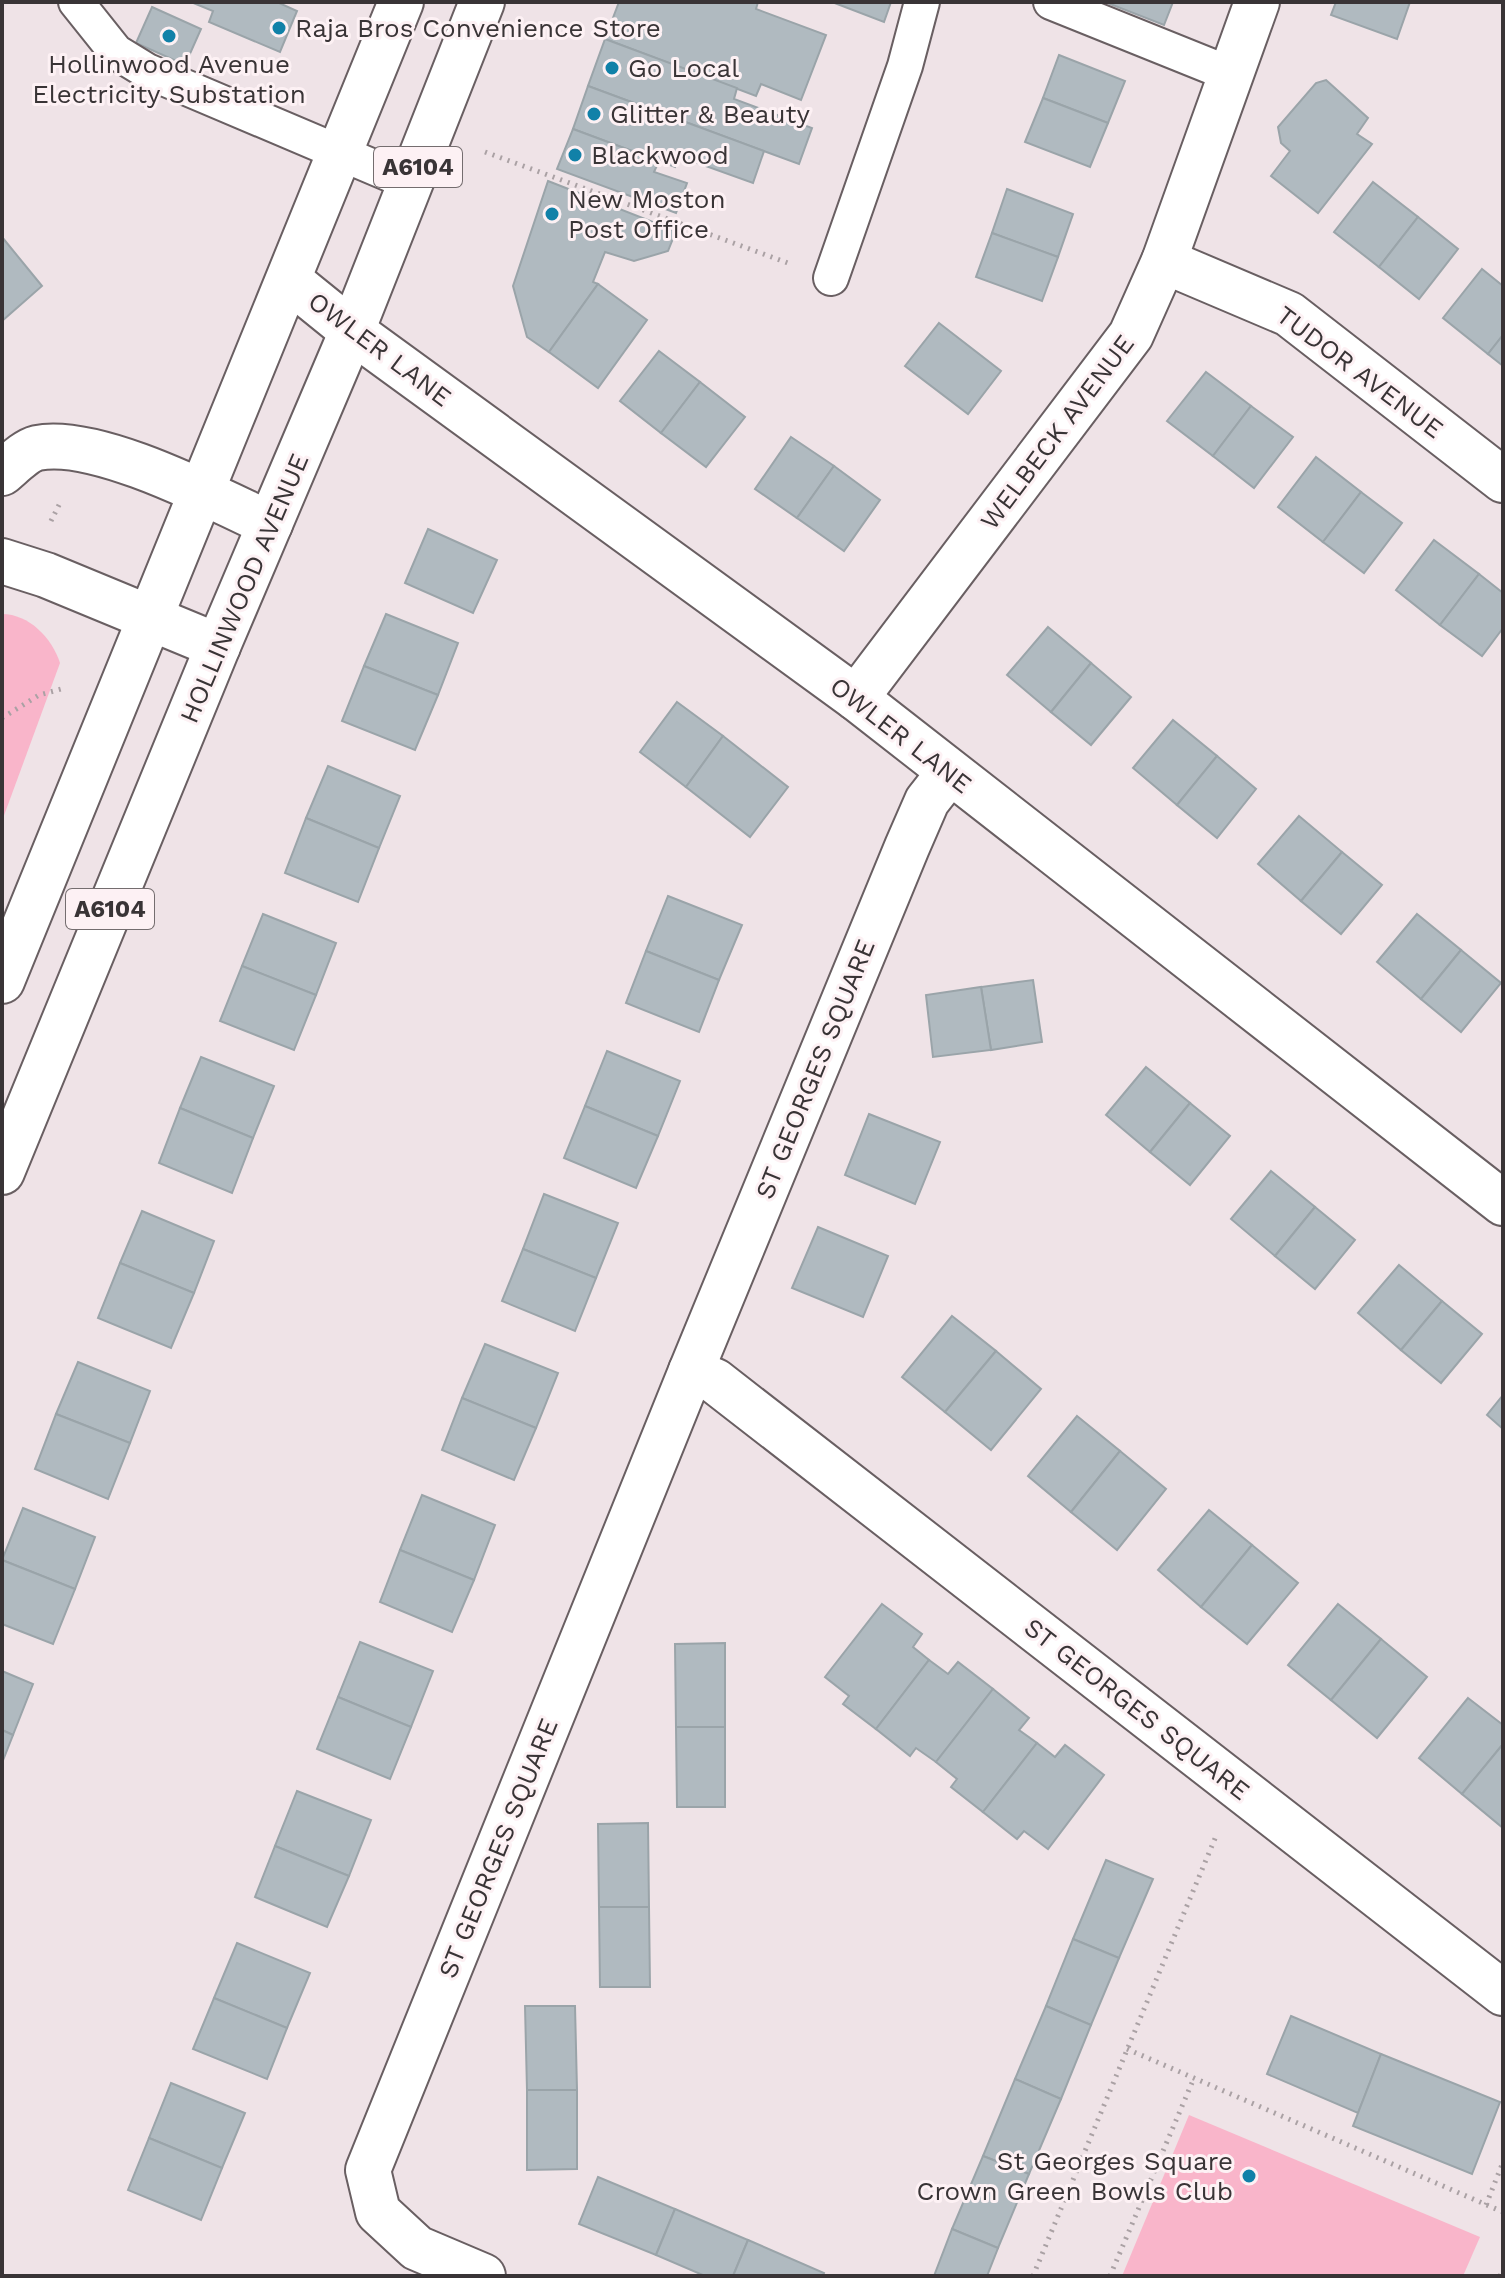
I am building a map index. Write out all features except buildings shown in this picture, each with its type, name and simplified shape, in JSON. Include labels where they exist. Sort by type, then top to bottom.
[{"type":"street","name":"A6104","points":[[2,981],[401,2]]},
{"type":"street","name":"HOLLINWOOD AVENUE","points":[[2,1172],[218,646],[352,331],[482,2]]},
{"type":"street","name":"WELBECK AVENUE","points":[[856,698],[1131,335],[1164,261],[1257,2]]},
{"type":"street","name":"TUDOR AVENUE","points":[[1164,261],[1289,314],[1503,480]]},
{"type":"street","name":"OWLER LANE","points":[[289,280],[352,331],[856,698],[1503,1203]]},
{"type":"street","points":[[2,473],[33,449],[63,445],[100,452],[270,524]]},
{"type":"street","points":[[2,561],[46,575],[218,646]]},
{"type":"street","name":"ST GEORGES SQUARE","points":[[483,2276],[417,2248],[378,2212],[368,2170],[691,1371],[927,801],[949,773]]},
{"type":"street","name":"ST GEORGES SQUARE","points":[[691,1371],[715,1381],[1503,1993]]},
{"type":"lane","points":[[76,2],[116,52],[147,71],[411,183]]},
{"type":"lane","points":[[831,278],[905,66],[922,2]]},
{"type":"lane","points":[[1051,2],[1230,74]]},
{"type":"path","points":[[485,152],[831,278]]},
{"type":"path","points":[[2,718],[39,695],[71,687]]},
{"type":"path","points":[[1033,2276],[1219,1827]]},
{"type":"path","points":[[1127,2049],[1503,2212]]},
{"type":"path","points":[[1110,2276],[1194,2078]]},
{"type":"path","points":[[1486,2205],[1503,2162]]},
{"type":"path","points":[[1500,2276],[1503,2269]]},
{"type":"shaded area","points":[[2,614],[21,618],[38,629],[60,663],[2,821]]},
{"type":"shaded area","name":"St Georges Square Crown Green Bowls Club","points":[[1189,2115],[1480,2237],[1463,2276],[1122,2276]]},
{"type":"place","name":"Raja Bros Convenience Store","points":[[279,28]]},
{"type":"place","name":"Hollinwood Avenue Electricity Substation","points":[[169,36]]},
{"type":"place","name":"Go Local","points":[[612,68]]},
{"type":"place","name":"Glitter & Beauty","points":[[594,114]]},
{"type":"place","name":"Blackwood","points":[[575,155]]},
{"type":"place","name":"New Moston Post Office","points":[[552,214]]},
{"type":"place","name":"St Georges Square Crown Green Bowls Club","points":[[1249,2176]]}]
